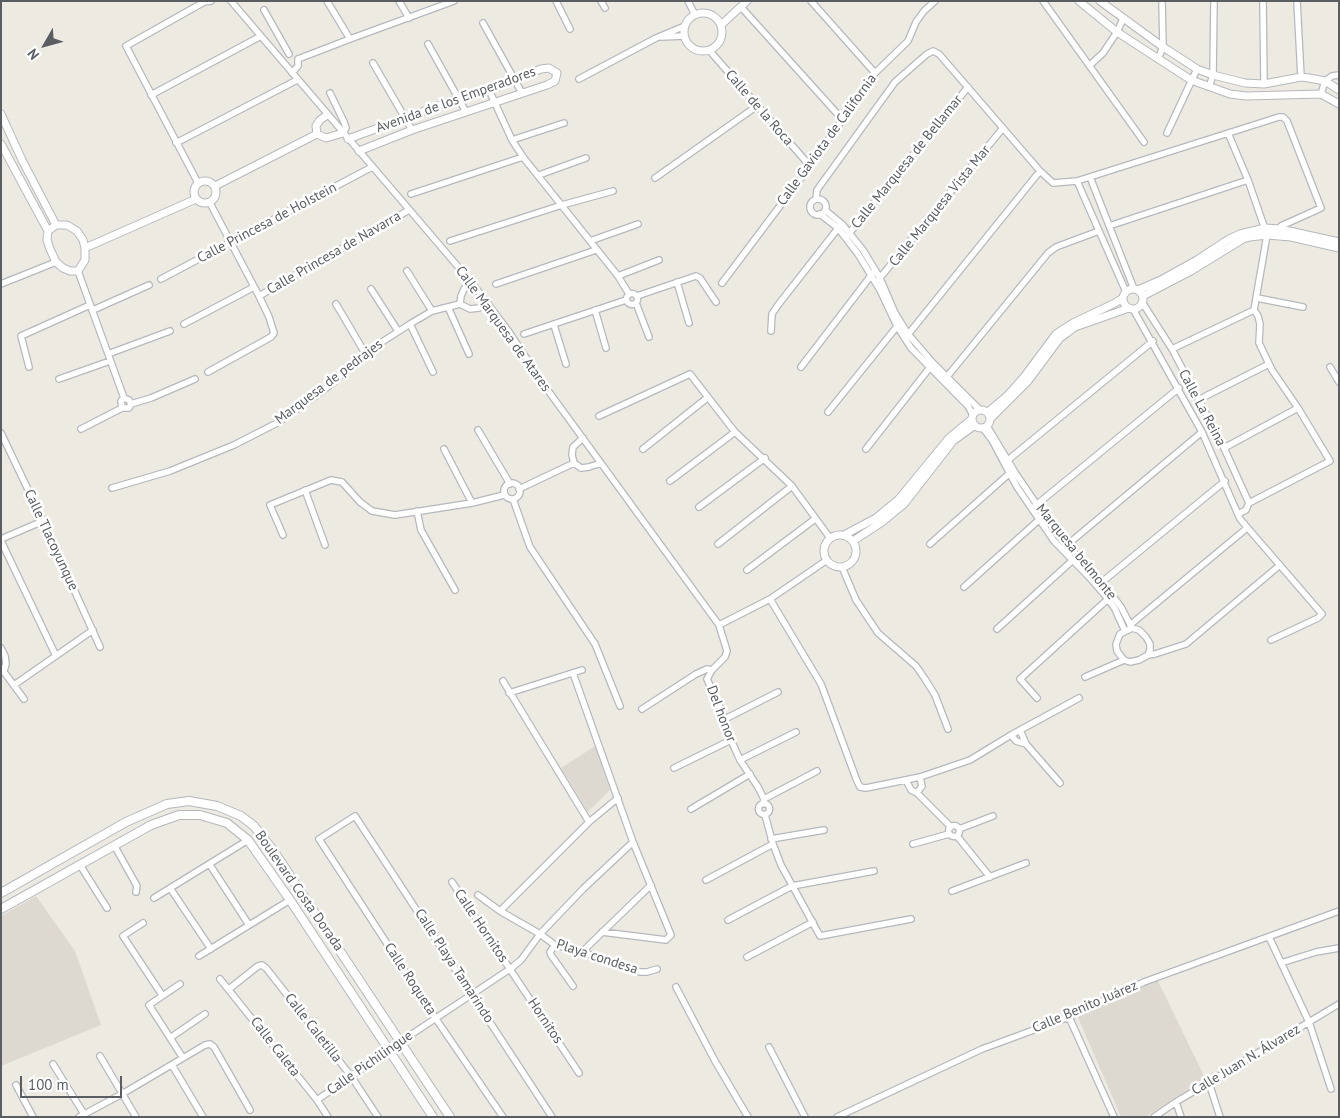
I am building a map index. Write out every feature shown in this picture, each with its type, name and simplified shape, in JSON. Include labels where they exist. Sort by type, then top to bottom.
[{"type":"main road","name":"Boulevard Costa Dorada","points":[[1,893],[126,822],[167,804],[189,801],[217,806],[241,816],[254,826],[273,850],[450,1117]]},
{"type":"main road","name":"Boulevard Costa Dorada","points":[[1,909],[80,866],[151,824],[179,816],[200,815],[227,823],[248,840],[290,900],[433,1117]]},
{"type":"main road","points":[[37,873],[44,886]]},
{"type":"street","points":[[198,183],[126,46],[203,2],[211,1]]},
{"type":"street","name":"Calle Marquesa de Atares","points":[[231,1],[488,303],[583,438],[719,625]]},
{"type":"street","points":[[327,1],[350,39]]},
{"type":"street","points":[[399,1],[409,18]]},
{"type":"street","points":[[298,60],[454,1]]},
{"type":"street","points":[[556,1],[570,29]]},
{"type":"street","points":[[601,1],[605,8]]},
{"type":"street","points":[[688,1],[694,14]]},
{"type":"street","points":[[721,25],[747,1]]},
{"type":"street","points":[[811,1],[875,73]]},
{"type":"street","name":"Calle Gaviota de California","points":[[722,283],[810,166],[875,73],[908,41],[916,22],[924,10],[935,1]]},
{"type":"street","points":[[1043,1],[1090,64],[1144,142]]},
{"type":"street","points":[[1078,1],[1117,32],[1158,59],[1192,80],[1209,87],[1230,94],[1246,96],[1273,96],[1295,93],[1321,94],[1339,104]]},
{"type":"street","points":[[1100,1],[1122,19],[1163,47],[1197,69],[1213,75],[1236,81],[1267,84],[1298,78],[1326,81],[1339,90]]},
{"type":"street","points":[[1158,59],[1163,47],[1162,1]]},
{"type":"street","points":[[1209,87],[1213,75],[1214,1]]},
{"type":"street","points":[[1263,1],[1267,84]]},
{"type":"street","points":[[1297,1],[1298,78]]},
{"type":"street","points":[[741,7],[842,119]]},
{"type":"street","points":[[264,10],[289,54]]},
{"type":"street","points":[[694,14],[710,14],[721,25],[719,43],[709,50],[702,51],[690,47],[684,36],[684,26],[694,14]]},
{"type":"street","points":[[1090,64],[1103,53],[1117,32],[1122,19]]},
{"type":"street","points":[[483,24],[522,93]]},
{"type":"street","points":[[579,79],[656,38],[684,26]]},
{"type":"street","points":[[151,95],[261,36]]},
{"type":"street","points":[[656,38],[684,36]]},
{"type":"street","points":[[428,44],[460,98],[466,112]]},
{"type":"street","name":"Calle de la Roca","points":[[709,50],[810,166]]},
{"type":"street","name":"Calle Gaviota de California","points":[[816,200],[817,190],[895,82],[927,54],[933,51],[939,54],[968,87]]},
{"type":"street","points":[[281,59],[289,54],[294,55],[298,60],[298,66],[292,73]]},
{"type":"street","points":[[373,62],[412,130]]},
{"type":"street","name":"Avenida de los Emperadores","points":[[317,134],[326,138],[345,136],[406,119],[460,98],[489,90],[541,69],[549,68],[557,74],[555,81],[547,85],[412,130],[359,151]]},
{"type":"street","points":[[1166,133],[1197,69]]},
{"type":"street","points":[[1321,94],[1326,81],[1332,76],[1339,74]]},
{"type":"street","points":[[176,144],[297,80]]},
{"type":"street","points":[[968,87],[1040,171],[1053,183],[1078,181],[1228,132],[1283,117],[1287,121],[1322,208],[1281,226],[1280,229]]},
{"type":"street","name":"Calle Marquesa de Bellamar","points":[[847,235],[968,87]]},
{"type":"street","points":[[489,90],[512,140],[523,157],[618,276],[630,304],[677,282],[698,277],[716,302]]},
{"type":"street","points":[[330,93],[344,122],[346,128],[345,136]]},
{"type":"street","points":[[655,178],[757,106]]},
{"type":"street","points":[[1,114],[22,160],[56,225]]},
{"type":"street","points":[[215,186],[317,134],[316,126],[327,115]]},
{"type":"street","points":[[512,140],[564,123]]},
{"type":"street","name":"Calle Marquesa Vista Mar","points":[[878,280],[1003,128]]},
{"type":"street","points":[[1228,132],[1266,231],[1254,310],[1260,324],[1259,343],[1272,370],[1298,408],[1330,461],[1249,503],[1246,510],[1238,514]]},
{"type":"street","points":[[1,144],[48,231],[47,240],[56,262],[70,271],[78,271]]},
{"type":"street","points":[[411,194],[523,157]]},
{"type":"street","points":[[539,175],[586,158]]},
{"type":"street","name":"Calle Princesa de HoIstein","points":[[161,279],[372,167]]},
{"type":"street","points":[[907,336],[1040,171]]},
{"type":"street","name":"Calle La Reina","points":[[1090,177],[1139,294],[1172,349],[1224,448],[1249,503]]},
{"type":"street","points":[[204,180],[210,181],[215,186],[217,194],[210,203],[200,202],[196,199],[194,188],[198,183],[204,180]]},
{"type":"street","points":[[1109,226],[1248,180]]},
{"type":"street","points":[[1078,181],[1125,295],[1126,305],[1131,308]]},
{"type":"street","points":[[450,241],[562,205],[613,191]]},
{"type":"street","points":[[85,248],[196,199]]},
{"type":"street","points":[[816,200],[824,202],[823,212],[816,215],[810,210],[810,205],[816,200]]},
{"type":"street","points":[[208,372],[271,337],[274,333],[259,296],[210,203]]},
{"type":"street","name":"Calle Princesa de Navarra","points":[[259,296],[409,210]]},
{"type":"street","points":[[823,212],[840,226],[847,235],[874,273],[895,313],[899,325],[944,381],[968,406],[975,417],[978,428],[985,427],[989,415],[1024,378],[1056,334],[1073,323],[1113,304],[1125,295],[1139,294],[1191,271],[1243,239],[1266,231],[1280,229],[1339,242]]},
{"type":"street","points":[[590,241],[638,224]]},
{"type":"street","points":[[48,231],[56,225],[67,225],[76,231],[85,248],[86,260],[78,271]]},
{"type":"street","points":[[771,331],[772,314],[840,226]]},
{"type":"street","points":[[944,381],[1048,253],[1056,247],[1099,231]]},
{"type":"street","points":[[1266,231],[1339,248]]},
{"type":"street","points":[[496,284],[596,250]]},
{"type":"street","points":[[618,276],[660,260]]},
{"type":"street","points":[[1,284],[56,262]]},
{"type":"street","points":[[78,271],[124,398],[129,400],[131,404]]},
{"type":"street","points":[[407,271],[432,311]]},
{"type":"street","points":[[801,367],[874,273]]},
{"type":"street","points":[[677,282],[689,323]]},
{"type":"street","points":[[460,304],[460,296],[464,289],[472,283]]},
{"type":"street","points":[[29,367],[20,336],[149,285]]},
{"type":"street","name":"Calle Princesa de Navarra","points":[[184,324],[254,287]]},
{"type":"street","points":[[371,289],[398,332]]},
{"type":"street","points":[[524,334],[595,310],[634,293],[649,337]]},
{"type":"street","points":[[844,535],[876,518],[898,500],[949,438],[975,417],[989,415],[1028,381],[1060,338],[1075,327],[1131,308],[1137,308],[1139,294]]},
{"type":"street","points":[[1257,298],[1303,307]]},
{"type":"street","name":"Marquesa de pedrajes","points":[[112,488],[170,471],[234,446],[272,426],[329,386],[366,353],[432,311],[460,304],[470,309],[479,308],[488,303]]},
{"type":"street","points":[[336,304],[366,353]]},
{"type":"street","points":[[448,307],[469,354]]},
{"type":"street","name":"Calle La Reina","points":[[1131,308],[1153,341],[1202,432],[1238,514],[1322,614],[1318,618],[1270,640]]},
{"type":"street","points":[[595,310],[606,348]]},
{"type":"street","points":[[1172,349],[1254,310]]},
{"type":"street","points":[[410,324],[433,372]]},
{"type":"street","points":[[554,325],[566,364]]},
{"type":"street","points":[[828,412],[899,325]]},
{"type":"street","points":[[108,354],[170,331]]},
{"type":"street","points":[[1008,460],[1153,341]]},
{"type":"street","points":[[59,378],[110,361]]},
{"type":"street","points":[[1198,400],[1269,364]]},
{"type":"street","points":[[932,365],[948,376],[975,417]]},
{"type":"street","points":[[866,449],[932,365]]},
{"type":"street","points":[[1330,367],[1339,382]]},
{"type":"street","points":[[598,416],[690,374],[735,432],[765,458],[792,486],[830,538]]},
{"type":"street","points":[[81,429],[122,408],[129,408],[131,404],[151,398],[195,379]]},
{"type":"street","points":[[1034,506],[1179,388]]},
{"type":"street","points":[[122,408],[121,402],[124,398]]},
{"type":"street","points":[[643,449],[707,398]]},
{"type":"street","points":[[1224,448],[1298,408]]},
{"type":"street","points":[[853,541],[882,522],[904,504],[975,417]]},
{"type":"street","name":"Marquesa belmonte","points":[[985,427],[1008,460],[1012,472]]},
{"type":"street","name":"Marquesa belmonte","points":[[985,427],[1042,517],[1067,545],[1090,578],[1121,607],[1131,626]]},
{"type":"street","points":[[478,430],[510,484]]},
{"type":"street","name":"Calle Tlacoyunque","points":[[1,432],[100,647]]},
{"type":"street","points":[[670,481],[735,432]]},
{"type":"street","points":[[1067,545],[1202,432]]},
{"type":"street","points":[[583,438],[573,447],[574,463],[581,468],[601,463]]},
{"type":"street","points":[[444,449],[472,503]]},
{"type":"street","points":[[699,507],[765,458]]},
{"type":"street","points":[[519,489],[574,463]]},
{"type":"street","points":[[930,544],[1012,472]]},
{"type":"street","points":[[283,535],[270,505],[331,480],[342,482],[360,502],[372,510],[395,515],[472,503],[504,495],[513,499]]},
{"type":"street","points":[[1102,582],[1224,481]]},
{"type":"street","points":[[504,495],[506,486],[510,484],[516,485],[519,489]]},
{"type":"street","points":[[718,544],[792,486]]},
{"type":"street","points":[[513,499],[518,495],[519,489]]},
{"type":"street","points":[[305,490],[325,545]]},
{"type":"street","points":[[513,499],[530,547],[595,644],[620,706]]},
{"type":"street","points":[[417,512],[421,530],[455,590]]},
{"type":"street","points":[[964,587],[1042,517]]},
{"type":"street","name":"Marquesa belmonte","points":[[1042,517],[1054,541],[1102,582],[1125,631]]},
{"type":"street","points":[[747,570],[815,519]]},
{"type":"street","points":[[43,521],[1,540],[56,656]]},
{"type":"street","points":[[1248,528],[1120,634],[1116,644],[1117,651],[1124,660],[1130,662],[1139,660],[1148,655],[1186,644],[1280,565]]},
{"type":"street","points":[[840,534],[844,535],[853,541],[856,549],[855,557],[850,564],[842,567],[826,560],[824,548],[830,538],[840,534]]},
{"type":"street","points":[[996,629],[1075,558]]},
{"type":"street","points":[[719,625],[770,599],[826,560]]},
{"type":"street","points":[[842,567],[856,600],[878,633],[916,666],[935,694],[948,729]]},
{"type":"street","points":[[1037,698],[1020,679],[1110,597]]},
{"type":"street","points":[[770,599],[821,684],[856,781],[860,787],[866,788],[920,777],[970,760],[1079,698]]},
{"type":"street","name":"Del honor","points":[[719,625],[727,651],[707,679],[725,719],[730,740],[763,801],[758,808],[759,812],[765,815],[772,842]]},
{"type":"street","points":[[1131,626],[1139,630],[1146,637],[1150,644],[1148,655]]},
{"type":"street","points":[[14,685],[93,630]]},
{"type":"street","points":[[1,648],[6,664],[3,670],[24,699]]},
{"type":"street","points":[[1085,677],[1124,660]]},
{"type":"street","points":[[642,709],[696,674],[707,669],[712,670]]},
{"type":"street","points":[[509,692],[582,670]]},
{"type":"street","points":[[573,673],[633,842],[670,935],[666,940],[602,932]]},
{"type":"street","points":[[503,681],[589,822]]},
{"type":"street","points":[[725,719],[778,692]]},
{"type":"street","points":[[1020,730],[1026,744],[1060,783]]},
{"type":"street","points":[[740,760],[796,732]]},
{"type":"street","points":[[1011,735],[1016,741],[1026,744]]},
{"type":"street","points":[[674,768],[730,740]]},
{"type":"street","points":[[763,801],[818,771]]},
{"type":"street","points":[[691,808],[750,774]]},
{"type":"street","points":[[917,793],[922,786],[920,777]]},
{"type":"street","points":[[906,780],[911,790],[917,793],[951,827],[954,826],[960,829]]},
{"type":"street","points":[[500,912],[589,822],[618,798]]},
{"type":"street","name":"Calle Roqueta","points":[[355,816],[319,839],[502,1117]]},
{"type":"street","name":"Calle Playa Tamarindo","points":[[355,816],[474,995],[552,1117]]},
{"type":"street","points":[[957,836],[960,829],[993,816]]},
{"type":"street","points":[[949,834],[951,827]]},
{"type":"street","points":[[706,880],[772,842],[824,830]]},
{"type":"street","points":[[913,844],[949,834],[954,837],[957,836],[990,877]]},
{"type":"street","points":[[154,898],[248,840]]},
{"type":"street","name":"Calle Pichilingue","points":[[317,1100],[510,969],[521,960],[540,934],[583,889],[633,842]]},
{"type":"street","points":[[772,842],[792,886],[820,936],[911,919]]},
{"type":"street","points":[[114,845],[138,886],[136,892]]},
{"type":"street","points":[[952,891],[1026,863]]},
{"type":"street","points":[[210,865],[249,925]]},
{"type":"street","points":[[80,866],[107,908]]},
{"type":"street","points":[[728,920],[792,886],[874,870]]},
{"type":"street","name":"Calle Hornitos","points":[[452,882],[510,969]]},
{"type":"street","points":[[580,951],[584,950],[650,885]]},
{"type":"street","points":[[170,888],[211,949]]},
{"type":"street","name":"Playa condesa","points":[[478,895],[500,912],[540,934],[555,945],[580,951],[640,972],[657,969]]},
{"type":"street","points":[[199,956],[290,900]]},
{"type":"street","name":"Calle Benito Juárez","points":[[837,1117],[982,1049],[1070,1017],[1144,982],[1339,911]]},
{"type":"street","points":[[747,957],[813,922]]},
{"type":"street","points":[[143,923],[123,936],[162,995]]},
{"type":"street","points":[[1269,937],[1309,1022],[1331,1089]]},
{"type":"street","points":[[555,945],[550,952],[551,955],[573,986]]},
{"type":"street","points":[[1281,963],[1316,952],[1339,948]]},
{"type":"street","name":"Calle Caletilla","points":[[229,989],[258,966],[262,965],[351,1076],[378,1117]]},
{"type":"street","name":"Hornitos","points":[[510,969],[579,1073]]},
{"type":"street","name":"Calle Caleta","points":[[220,979],[317,1100],[328,1117]]},
{"type":"street","points":[[180,984],[149,1005],[183,1058]]},
{"type":"street","points":[[676,987],[715,1061],[748,1117]]},
{"type":"street","name":"Calle Juan N. Álvarez","points":[[1154,1117],[1339,1004]]},
{"type":"street","points":[[170,1038],[205,1014]]},
{"type":"street","points":[[1070,1017],[1114,1117]]},
{"type":"street","points":[[53,1064],[81,1115],[210,1044],[214,1047],[250,1110]]},
{"type":"street","points":[[769,1047],[805,1117]]},
{"type":"street","points":[[100,1056],[136,1117]]},
{"type":"street","points":[[172,1065],[203,1117]]},
{"type":"street","points":[[1209,1083],[1220,1117]]},
{"type":"street","points":[[16,1085],[34,1117]]},
{"type":"street","points":[[1176,1102],[1181,1117]]},
{"type":"shaded area","points":[[595,746],[610,790],[588,812],[561,768]]},
{"type":"shaded area","points":[[36,896],[75,951],[101,1025],[1,1066],[1,916]]},
{"type":"shaded area","points":[[1157,979],[1205,1078],[1146,1117],[1121,1117],[1077,1015]]}]
